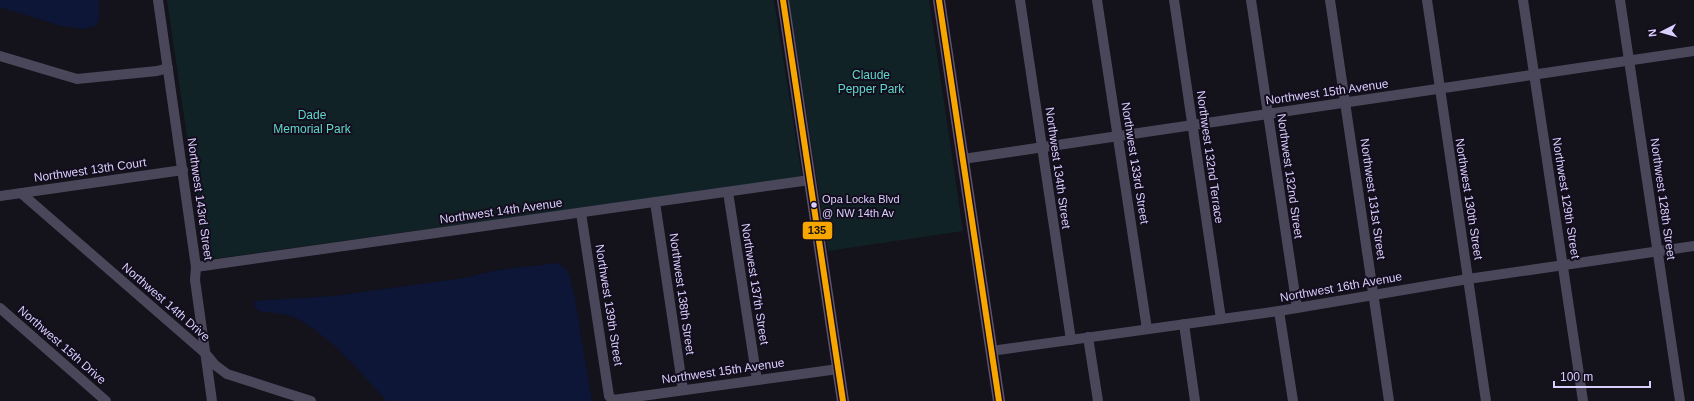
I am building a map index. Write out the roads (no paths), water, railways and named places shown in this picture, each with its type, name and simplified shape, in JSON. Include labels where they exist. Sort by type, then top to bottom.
[{"type":"main road","points":[[783,0],[842,401]]},
{"type":"main road","points":[[939,0],[999,401]]},
{"type":"street","name":"Northwest 143rd Street","points":[[158,0],[183,170],[196,267],[195,280],[212,401]]},
{"type":"street","name":"Northwest 134th Street","points":[[1020,0],[1071,340]]},
{"type":"street","name":"Northwest 133rd Street","points":[[1097,0],[1147,329]]},
{"type":"street","name":"Northwest 132nd Terrace","points":[[1174,0],[1221,319]]},
{"type":"street","name":"Northwest 132nd Street","points":[[1251,0],[1297,308]]},
{"type":"street","name":"Northwest 131st Street","points":[[1330,0],[1389,401]]},
{"type":"street","name":"Northwest 130th Street","points":[[1426,0],[1486,401]]},
{"type":"street","name":"Northwest 129th Street","points":[[1523,0],[1583,401]]},
{"type":"street","name":"Northwest 128th Street","points":[[1620,0],[1680,401]]},
{"type":"street","name":"Northwest 15th Avenue","points":[[963,159],[1694,51]]},
{"type":"street","points":[[1,57],[77,79],[157,71],[168,68]]},
{"type":"street","name":"Northwest 13th Court","points":[[0,196],[183,170]]},
{"type":"street","name":"Northwest 14th Avenue","points":[[196,267],[810,180]]},
{"type":"street","name":"Northwest 137th Street","points":[[728,192],[756,380]]},
{"type":"street","name":"Northwest 14th Drive","points":[[20,193],[205,353],[215,365],[228,374],[311,401]]},
{"type":"street","name":"Northwest 138th Street","points":[[655,202],[683,390]]},
{"type":"street","name":"Northwest 139th Street","points":[[581,213],[609,396],[613,400]]},
{"type":"street","name":"Northwest 16th Avenue","points":[[991,351],[1279,311],[1468,279],[1658,250],[1694,246]]},
{"type":"street","name":"Northwest 15th Drive","points":[[0,308],[106,401]]},
{"type":"street","points":[[1279,311],[1293,401]]},
{"type":"street","points":[[1184,324],[1195,401]]},
{"type":"street","points":[[1088,338],[1098,401]]},
{"type":"street","name":"Northwest 15th Avenue","points":[[613,400],[838,369]]},
{"type":"water","points":[[0,0],[99,0],[99,17],[97,25],[84,29],[61,26],[0,7]]},
{"type":"water","points":[[558,263],[568,271],[574,292],[592,401],[387,401],[346,357],[323,336],[294,317],[284,314],[259,311],[255,308],[254,301],[333,296],[464,278],[497,270]]},
{"type":"place","name":"Opa Locka Blvd @ NW 14th Av","points":[[814,205]]},
{"type":"park label","name":"Claude Pepper Park","points":[[871,82]]},
{"type":"park label","name":"Dade Memorial Park","points":[[312,122]]}]
